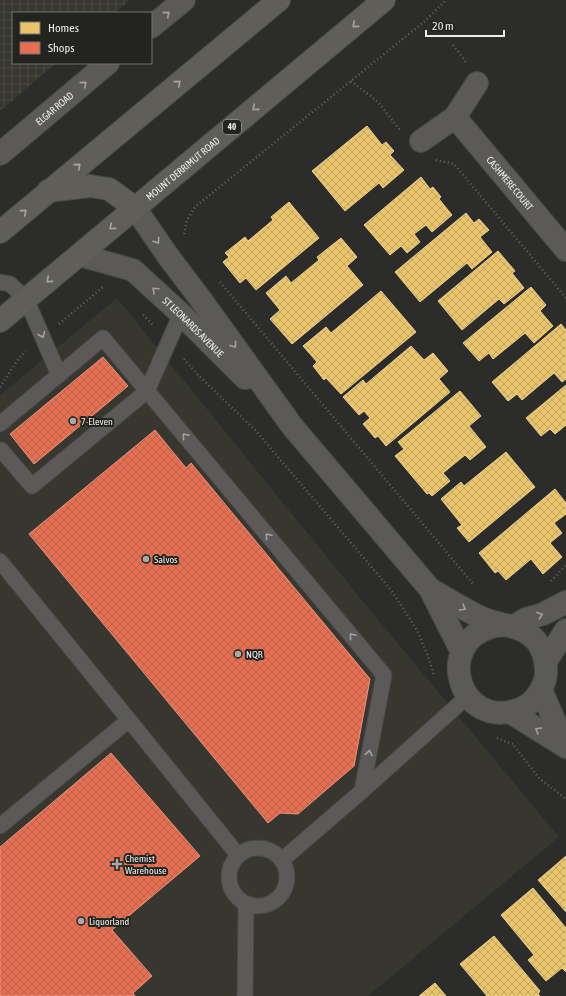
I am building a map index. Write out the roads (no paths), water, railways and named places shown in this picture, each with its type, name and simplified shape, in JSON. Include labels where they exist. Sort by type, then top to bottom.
[{"type":"main road","points":[[0,232],[279,0]]},
{"type":"main road","name":"MOUNT DERRIMUT ROAD","points":[[0,321],[384,0]]},
{"type":"main road","points":[[48,191],[90,186],[109,189],[135,208]]},
{"type":"street","points":[[152,26],[184,0]]},
{"type":"street","name":"ELGAR ROAD","points":[[0,154],[107,64]]},
{"type":"street","points":[[412,137],[455,117],[477,83]]},
{"type":"street","name":"CASHMERE COURT","points":[[455,117],[566,250]]},
{"type":"street","name":"ST LEONARDS AVENUE","points":[[135,208],[168,256],[292,426],[430,589],[462,652]]},
{"type":"street","name":"ST LEONARDS AVENUE","points":[[79,255],[133,270],[181,314],[292,426]]},
{"type":"street","name":"ST LEONARDS AVENUE","points":[[430,589],[481,618],[510,626]]},
{"type":"street","points":[[510,626],[543,614],[566,602]]},
{"type":"street","points":[[493,626],[510,626],[524,631],[534,639],[541,649],[546,661],[546,676],[542,690],[523,708],[510,712],[496,713],[484,709],[472,702],[464,691],[459,679],[458,665],[462,652],[469,640],[480,631],[493,626]]},
{"type":"street","points":[[546,661],[566,630]]},
{"type":"street","points":[[542,690],[566,747]]},
{"type":"street","points":[[510,712],[566,747]]},
{"type":"lane","points":[[0,282],[10,284],[26,299],[58,375]]},
{"type":"lane","points":[[0,450],[32,486],[148,391],[181,314]]},
{"type":"lane","points":[[0,424],[103,338],[384,675],[362,791]]},
{"type":"lane","points":[[0,561],[238,855]]},
{"type":"lane","points":[[282,860],[468,696]]},
{"type":"lane","points":[[0,826],[129,720]]},
{"type":"lane","points":[[262,847],[279,856],[285,864],[288,874],[287,884],[283,894],[276,901],[266,905],[256,906],[246,904],[232,891],[228,873],[231,864],[238,855],[252,848],[262,847]]},
{"type":"lane","points":[[245,996],[246,904]]},
{"type":"place","name":"7-Eleven","points":[[73,421]]},
{"type":"place","name":"Salvos","points":[[146,559]]},
{"type":"place","name":"NQR","points":[[238,654]]},
{"type":"place","name":"Chemist Warehouse","points":[[117,864]]},
{"type":"place","name":"Liquorland","points":[[81,921]]}]
